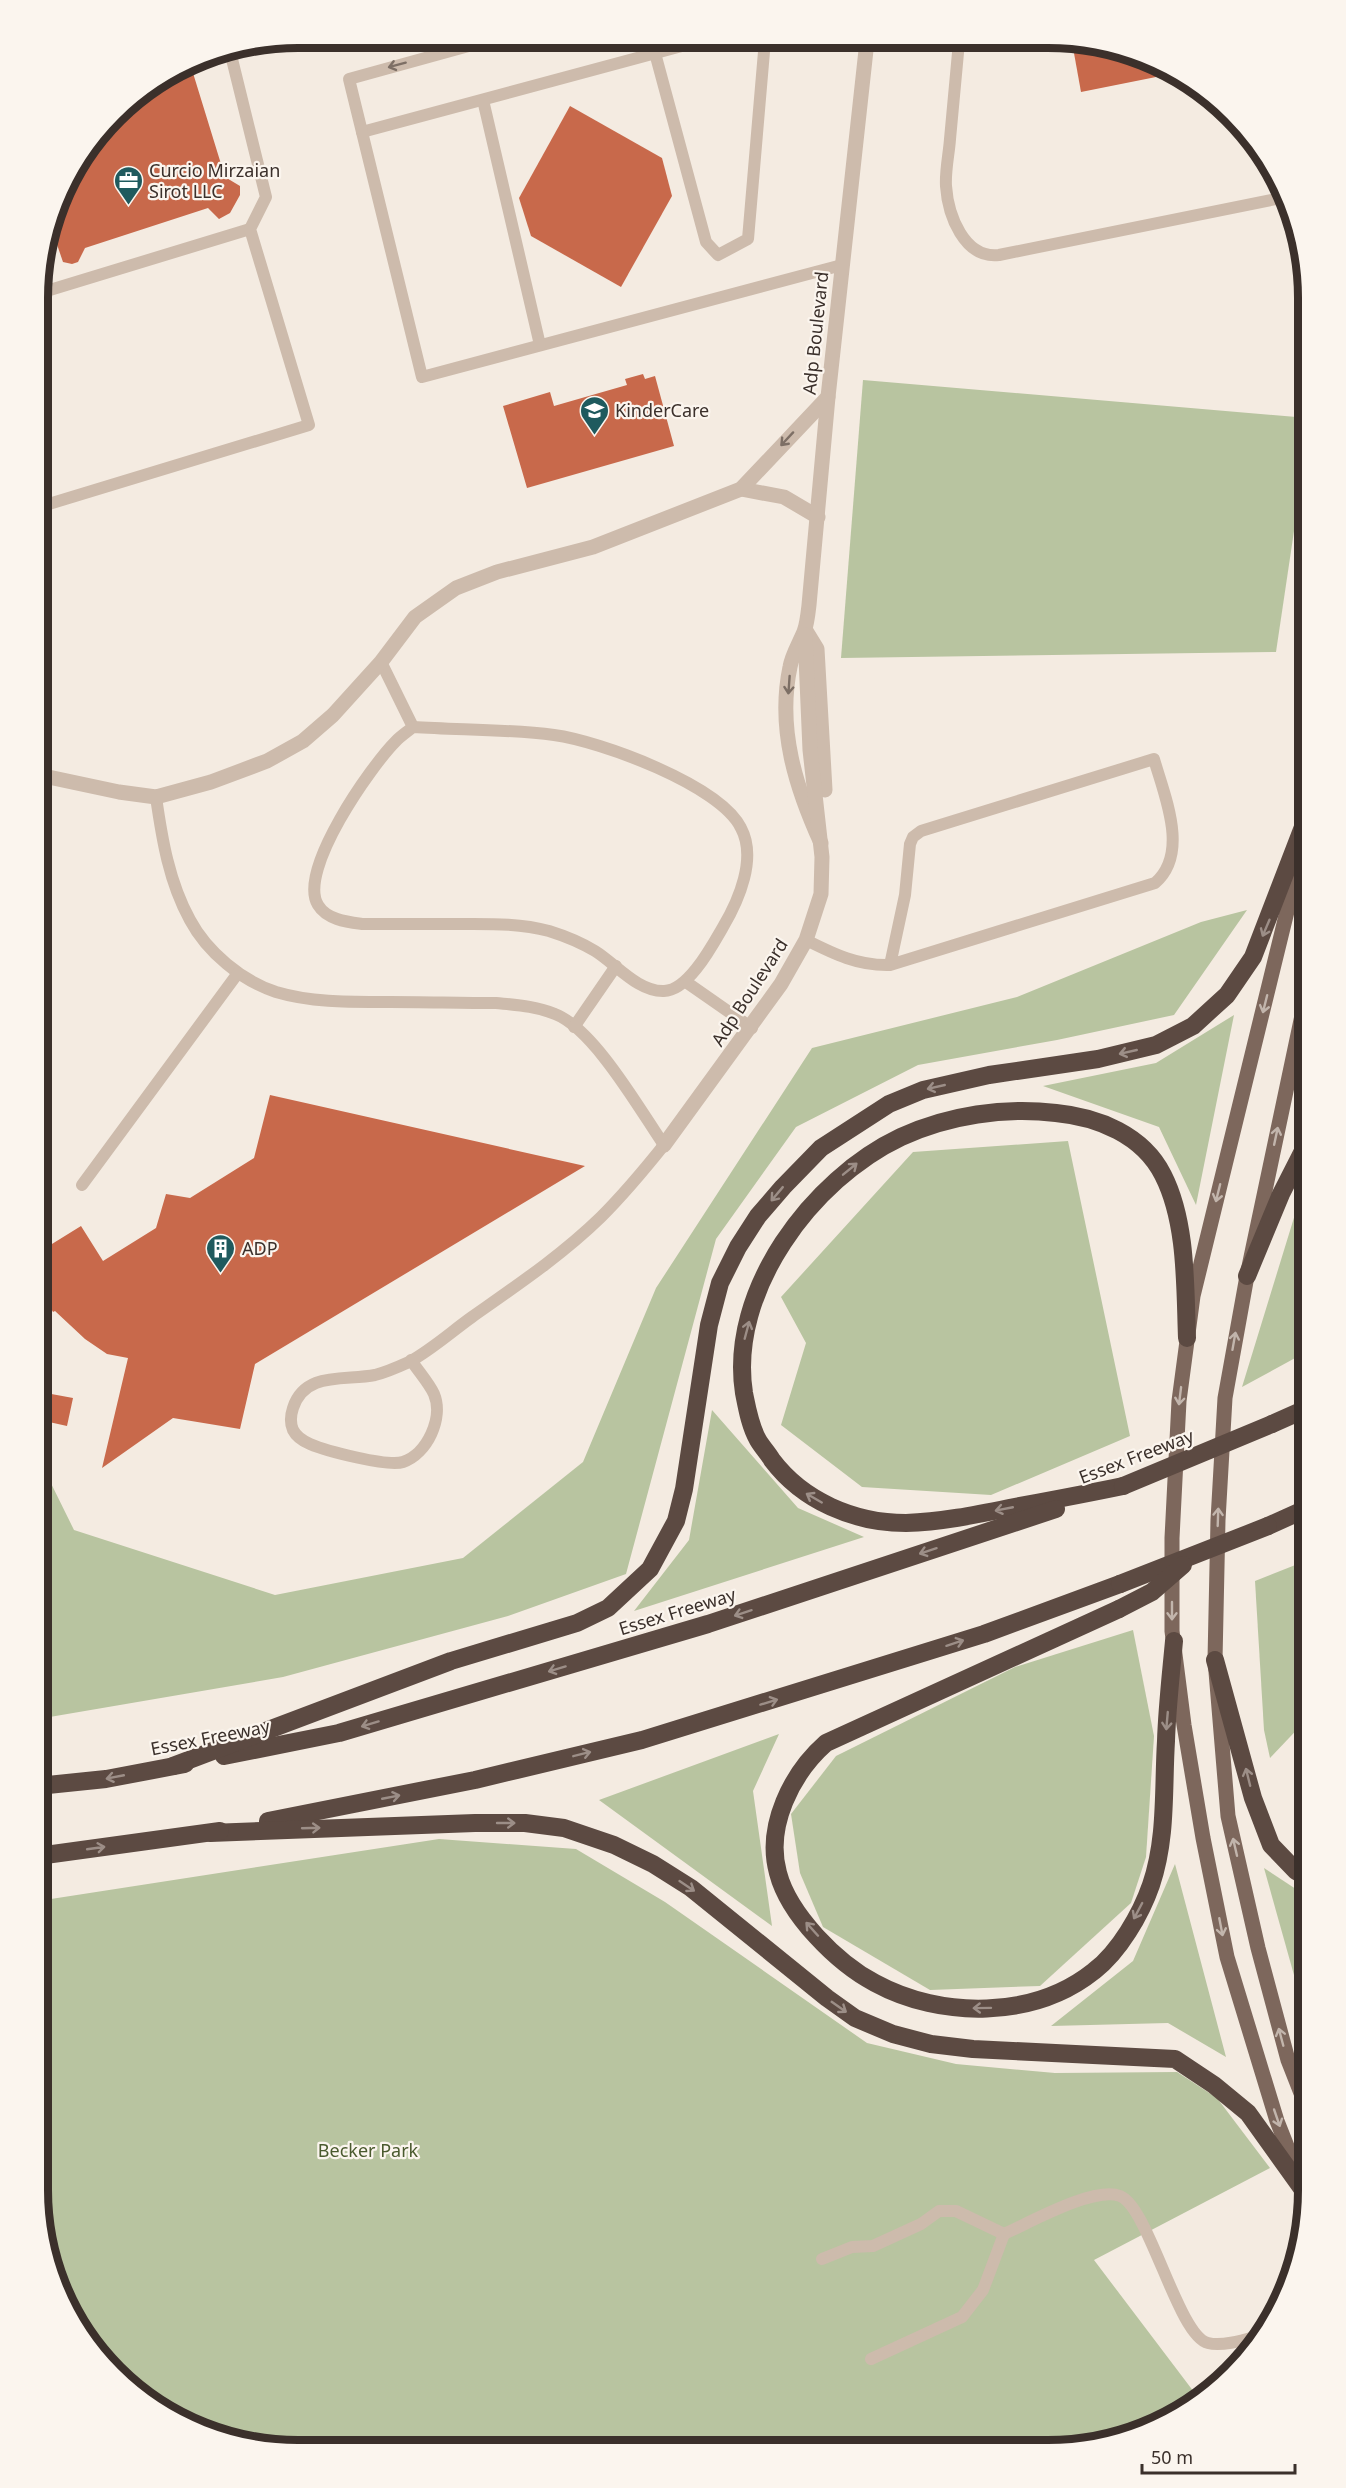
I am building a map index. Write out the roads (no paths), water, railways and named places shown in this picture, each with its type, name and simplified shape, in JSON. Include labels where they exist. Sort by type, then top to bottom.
[{"type":"highway","points":[[173,1766],[451,1661],[578,1623],[609,1608],[650,1569],[676,1521],[684,1489],[709,1324],[720,1283],[743,1239],[783,1186],[821,1148],[889,1104],[923,1090],[989,1075],[1098,1059],[1156,1046],[1193,1026],[1227,995],[1253,957],[1298,840]]},
{"type":"highway","points":[[1124,1486],[971,1515],[905,1523],[859,1517],[832,1509],[807,1494],[781,1471],[758,1440],[747,1408],[742,1377],[744,1340],[754,1301],[772,1260],[798,1221],[830,1186],[862,1160],[901,1138],[943,1122],[988,1113],[1028,1109],[1070,1114],[1105,1123],[1137,1144],[1162,1172],[1173,1200],[1183,1255],[1187,1338]]},
{"type":"highway","points":[[1247,1276],[1281,1194],[1298,1161]]},
{"type":"highway","name":"Essex Freeway","points":[[48,1785],[106,1779],[339,1734],[708,1624],[1124,1486],[1298,1412]]},
{"type":"highway","points":[[48,1855],[210,1833],[475,1780],[642,1740],[972,1638],[1192,1558],[1298,1512]]},
{"type":"highway","points":[[1268,1526],[1298,1522]]},
{"type":"highway","points":[[1174,1641],[1166,1741],[1164,1819],[1159,1854],[1151,1885],[1139,1911],[1123,1937],[1095,1971],[1043,2000],[978,2009],[954,2007],[915,1999],[876,1984],[852,1969],[806,1923],[786,1894],[777,1871],[778,1823],[795,1780],[811,1757],[826,1743],[1152,1592],[1192,1558]]},
{"type":"highway","points":[[1215,1660],[1253,1798],[1271,1845],[1298,1872]]},
{"type":"highway","points":[[210,1833],[475,1823],[525,1823],[574,1831],[614,1845],[653,1864],[691,1888],[827,1998],[855,2018],[892,2034],[931,2044],[973,2049],[1175,2059],[1214,2085],[1248,2113],[1298,2183]]},
{"type":"main road","points":[[1298,865],[1196,1284],[1179,1401],[1172,1538],[1174,1641],[1184,1725],[1203,1838],[1227,1957],[1278,2121],[1298,2173]]},
{"type":"main road","points":[[1298,1034],[1247,1276],[1225,1398],[1218,1520],[1215,1660],[1228,1816],[1258,1948],[1288,2060],[1298,2086]]},
{"type":"street","name":"Adp Boulevard","points":[[821,843],[800,792],[790,758],[786,720],[790,666],[805,629],[866,48]]},
{"type":"street","points":[[48,777],[119,792],[156,797],[230,775],[267,761],[303,741],[333,715],[381,662],[415,617],[456,588],[497,572],[593,547],[741,489],[828,397]]},
{"type":"street","points":[[741,489],[784,497],[818,517]]},
{"type":"street","name":"Adp Boulevard","points":[[664,1145],[752,1028],[781,984],[806,940],[821,894],[821,843],[827,816],[817,650],[805,629]]},
{"type":"lane","points":[[461,48],[349,79],[422,377],[842,264]]},
{"type":"lane","points":[[362,132],[674,48]]},
{"type":"lane","points":[[655,53],[706,242],[718,255],[748,239],[764,48]]},
{"type":"lane","points":[[958,48],[946,184],[950,211],[962,236],[977,252],[988,256],[999,255],[1277,199]]},
{"type":"lane","points":[[48,504],[309,425],[250,229],[266,197],[232,57]]},
{"type":"lane","points":[[483,100],[540,345]]},
{"type":"lane","points":[[48,290],[250,229]]},
{"type":"lane","points":[[381,662],[413,727]]},
{"type":"lane","points":[[413,727],[554,735],[588,741],[628,754],[665,771],[712,799],[732,814],[742,828],[747,844],[741,890],[719,934],[686,982],[675,989],[663,991],[642,986],[616,966],[576,941],[547,931],[509,924],[363,924],[345,922],[319,908],[315,898],[314,883],[330,839],[346,808],[379,761],[396,742],[413,727]]},
{"type":"lane","points":[[806,940],[854,962],[872,966],[890,965],[1155,883],[1168,868],[1174,836],[1154,759],[921,831],[913,837],[910,844],[905,895],[890,965]]},
{"type":"lane","points":[[156,797],[163,842],[176,889],[190,921],[211,949],[238,973],[274,991],[312,999],[496,1003],[526,1006],[557,1014],[594,1044],[664,1145],[627,1190],[558,1254],[411,1360],[375,1375],[318,1381],[309,1385],[296,1400],[291,1422],[293,1430],[300,1439],[325,1449],[384,1463],[401,1463],[410,1459],[421,1451],[430,1436],[437,1406],[434,1393],[411,1360]]},
{"type":"lane","points":[[574,1026],[616,966]]},
{"type":"lane","points":[[82,1185],[238,973]]},
{"type":"lane","points":[[686,982],[752,1028]]},
{"type":"lane","points":[[871,2359],[962,2317],[983,2290],[1004,2234],[1079,2200],[1098,2196],[1120,2196],[1135,2209],[1198,2338],[1208,2343],[1219,2343],[1250,2337]]},
{"type":"lane","points":[[822,2259],[852,2247],[873,2246],[921,2224],[939,2211],[956,2211],[1004,2234]]},
{"type":"place","name":"Curcio Mirzaian Sirot LLC","points":[[128,206]]},
{"type":"place","name":"KinderCare","points":[[594,436]]},
{"type":"place","name":"ADP","points":[[221,1274]]},
{"type":"park label","name":"Becker Park","points":[[368,2150]]}]
